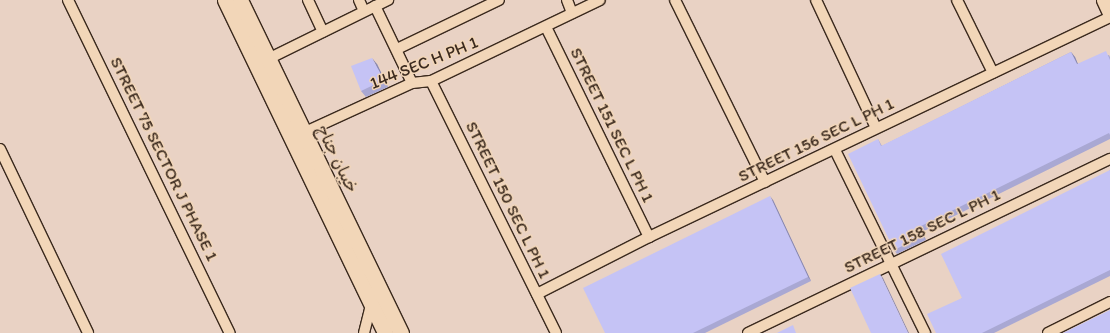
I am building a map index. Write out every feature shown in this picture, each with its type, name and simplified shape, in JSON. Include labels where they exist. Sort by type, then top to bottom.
[{"type":"main road","name":"خیبان جناح","points":[[225,0],[385,333]]},
{"type":"main road","name":"خیبان جناح","points":[[240,0],[401,333]]},
{"type":"street","name":"STREET 75 SECTOR J PHASE 1","points":[[68,0],[230,333]]},
{"type":"street","points":[[308,0],[324,32]]},
{"type":"street","points":[[359,0],[364,11]]},
{"type":"street","points":[[268,59],[388,0]]},
{"type":"street","points":[[396,49],[499,0]]},
{"type":"street","points":[[567,0],[572,13]]},
{"type":"street","name":"144 SEC H PH 1","points":[[303,133],[412,83],[431,81],[600,0]]},
{"type":"street","points":[[675,0],[764,182]]},
{"type":"street","points":[[816,0],[876,128]]},
{"type":"street","points":[[957,0],[993,73]]},
{"type":"street","points":[[1103,0],[1110,16]]},
{"type":"street","points":[[376,6],[412,83]]},
{"type":"street","name":"STREET 156 SEC L PH 1","points":[[537,294],[649,237],[835,150],[876,128],[1110,16]]},
{"type":"street","name":"STREET 151 SEC L PH 1","points":[[546,27],[649,237]]},
{"type":"street","name":"STREET 150 SEC L PH 1","points":[[431,81],[556,333]]},
{"type":"street","points":[[0,149],[88,333]]},
{"type":"street","points":[[835,150],[925,333]]},
{"type":"street","name":"STREET 158 SEC L PH 1","points":[[748,333],[1110,159]]},
{"type":"street","points":[[1048,333],[1110,302]]},
{"type":"street","points":[[364,333],[371,304]]},
{"type":"building","points":[[1106,51],[1110,60],[1110,135],[1109,133],[919,227],[923,236],[894,250],[848,154],[878,139],[881,146],[1071,52],[1077,64]]},
{"type":"building","points":[[372,58],[384,80],[361,91],[351,66]]},
{"type":"building","points":[[1110,170],[1110,270],[982,333],[936,333],[927,314],[962,298],[941,254]]},
{"type":"building","points":[[770,196],[808,277],[693,333],[605,333],[583,288]]},
{"type":"building","points":[[880,274],[908,333],[871,333],[850,288]]},
{"type":"building","points":[[1110,310],[1110,333],[1063,333]]},
{"type":"building","points":[[793,325],[796,333],[777,333]]}]
